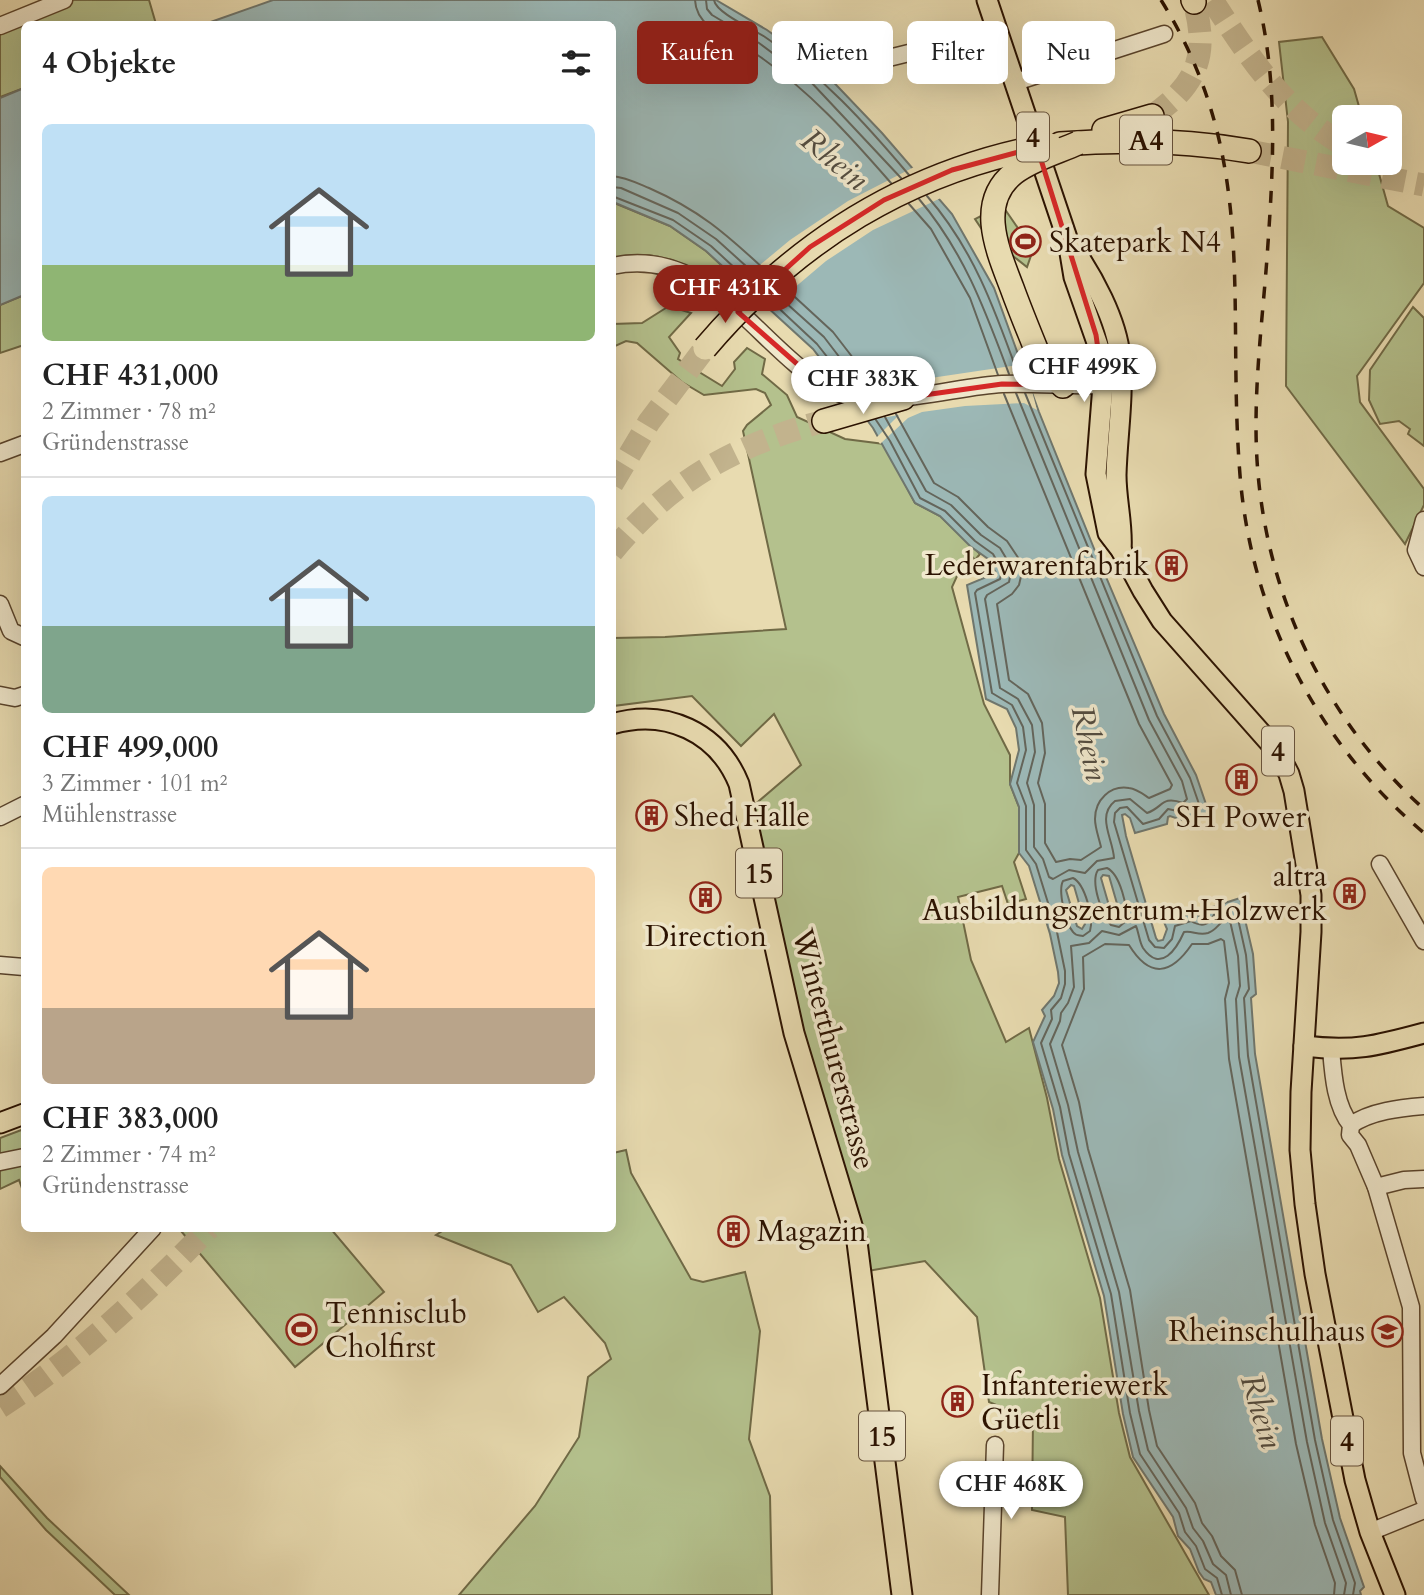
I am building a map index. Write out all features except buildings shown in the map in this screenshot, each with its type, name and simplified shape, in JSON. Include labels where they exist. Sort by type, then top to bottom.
[{"type":"highway","points":[[1063,386],[1047,369],[1038,354],[998,251],[992,219],[993,208],[1000,189],[1017,171],[1082,140],[1152,116]]},
{"type":"highway","name":"A4","points":[[705,348],[736,314],[789,264],[867,209],[903,190],[952,170],[991,157],[1082,140],[1171,141],[1249,151]]},
{"type":"highway","points":[[827,420],[903,398]]},
{"type":"main road","name":"4","points":[[987,0],[994,21]]},
{"type":"main road","name":"4","points":[[1008,59],[1068,241],[1074,277],[1112,385],[1096,474],[1108,533],[1121,550],[1162,621],[1268,738],[1278,751],[1289,775],[1308,864],[1311,895],[1300,1141],[1304,1204],[1355,1480],[1370,1532],[1395,1595]]},
{"type":"main road","name":"Winterthurerstrasse","points":[[616,724],[649,720],[684,726],[714,744],[733,769],[744,801],[794,1033],[857,1242],[902,1595]]},
{"type":"main road","points":[[1304,1046],[1331,1049],[1370,1047],[1424,1033]]},
{"type":"main road","points":[[0,1124],[21,1115]]},
{"type":"street","points":[[0,26],[64,0]]},
{"type":"street","points":[[1016,82],[1164,34]]},
{"type":"street","points":[[616,266],[635,263],[654,264],[686,272],[720,296],[802,368],[833,390],[855,397],[903,398],[975,386],[1112,385]]},
{"type":"street","points":[[0,453],[21,445]]},
{"type":"street","points":[[1423,522],[1416,550],[1424,567]]},
{"type":"street","points":[[0,604],[11,631],[21,636]]},
{"type":"street","points":[[0,695],[15,698],[21,696]]},
{"type":"street","points":[[0,817],[21,806]]},
{"type":"street","points":[[1381,864],[1424,942]]},
{"type":"street","points":[[0,965],[21,967]]},
{"type":"street","points":[[1331,1049],[1344,1117],[1351,1125],[1350,1135],[1358,1145],[1376,1187],[1418,1306],[1418,1367],[1412,1453],[1424,1499]]},
{"type":"street","points":[[1351,1125],[1360,1119],[1397,1109],[1424,1106]]},
{"type":"street","points":[[0,1162],[21,1158]]},
{"type":"street","points":[[1376,1187],[1404,1180],[1424,1179]]},
{"type":"street","points":[[0,1386],[71,1319],[149,1232]]},
{"type":"street","points":[[990,1595],[995,1445]]},
{"type":"street","points":[[1370,1532],[1424,1510]]},
{"type":"highlighted area","points":[[1037,147],[1096,335],[1103,385],[1002,384],[903,398],[854,397],[812,377],[738,312],[810,247],[884,200],[952,170]]},
{"type":"green space","points":[[52,0],[149,0],[155,21],[21,21],[21,89],[0,97],[0,22]]},
{"type":"green space","points":[[1322,37],[1354,89],[1359,105],[1332,105],[1332,175],[1379,175],[1388,206],[1424,228],[1424,283],[1357,376],[1360,402],[1424,489],[1424,505],[1405,544],[1286,386],[1288,122],[1279,42]]},
{"type":"green space","points":[[616,204],[670,226],[706,251],[732,275],[721,287],[683,264],[656,256],[616,258]]},
{"type":"green space","points":[[1002,205],[1033,250],[1027,267],[985,234],[975,219]]},
{"type":"green space","points":[[21,296],[21,346],[0,353],[0,305]]},
{"type":"green space","points":[[669,306],[691,313],[669,337],[680,353],[678,359],[722,386],[735,369],[734,362],[747,348],[765,359],[762,374],[787,395],[797,417],[845,439],[884,444],[915,503],[940,516],[980,554],[975,560],[968,552],[952,587],[984,704],[1010,755],[1010,784],[1019,807],[1019,853],[1014,862],[1026,899],[1008,904],[1002,886],[958,897],[971,960],[1006,1042],[1029,1028],[1059,1159],[1100,1298],[1119,1413],[1130,1457],[1209,1595],[1068,1595],[1065,1517],[1032,1510],[1033,1420],[989,1402],[977,1317],[925,1261],[862,1272],[746,812],[801,765],[774,714],[741,746],[692,696],[616,706],[616,638],[786,629],[743,431],[771,405],[765,393],[756,389],[704,395],[682,382],[637,343],[626,341],[616,346],[616,324],[642,323]]},
{"type":"green space","points":[[1413,307],[1424,318],[1424,446],[1408,434],[1410,429],[1399,421],[1380,424],[1369,400],[1370,370]]},
{"type":"green space","points":[[21,1130],[21,1186],[19,1180],[0,1189],[0,1138]]},
{"type":"green space","points":[[626,1150],[631,1173],[691,1279],[703,1282],[745,1272],[760,1331],[749,1439],[770,1496],[772,1595],[459,1595],[535,1506],[579,1437],[588,1377],[611,1359],[605,1343],[564,1297],[538,1312],[511,1265],[436,1235],[441,1232],[616,1232],[616,1152]]},
{"type":"green space","name":"Tennisclub Cholfirst","points":[[182,1232],[334,1232],[384,1292],[295,1367]]},
{"type":"green space","points":[[0,1466],[47,1518],[129,1595],[115,1595],[46,1530],[0,1477]]},
{"type":"water","name":"Rhein","points":[[273,0],[716,0],[752,21],[637,21],[637,84],[758,84],[758,25],[772,34],[772,84],[835,84],[952,214],[994,288],[1039,412],[1095,551],[1164,714],[1196,775],[1209,813],[1177,821],[1170,816],[1167,824],[1135,833],[1130,818],[1122,815],[1156,938],[1158,941],[1163,940],[1167,929],[1164,922],[1196,912],[1200,918],[1204,918],[1206,909],[1240,898],[1253,954],[1256,994],[1251,998],[1255,1054],[1322,1439],[1340,1518],[1364,1587],[1360,1591],[1361,1595],[1216,1595],[1211,1582],[1204,1579],[1199,1572],[1190,1549],[1178,1536],[1173,1517],[1133,1457],[1123,1414],[1104,1296],[1062,1155],[1053,1109],[1033,1042],[1045,1016],[1042,1010],[1054,996],[1059,983],[1050,934],[1029,866],[1019,853],[1019,807],[1010,784],[1019,750],[1016,728],[1007,709],[986,699],[967,585],[996,573],[988,559],[970,546],[940,516],[915,503],[873,428],[813,349],[706,251],[670,226],[616,203],[616,21],[214,21]],"holes":[[[1103,875],[1109,876],[1120,914],[1118,920],[1112,916],[1101,878]],[[1071,885],[1074,886],[1085,924],[1082,929],[1077,926],[1066,890]]]},
{"type":"water","points":[[21,89],[21,296],[0,305],[0,98]]},
{"type":"pier","points":[[916,166],[943,197],[873,230],[826,261],[767,311],[737,284],[790,240],[848,201]]},
{"type":"pier","points":[[1025,364],[1037,410],[1024,403],[965,406],[922,412],[908,418],[880,444],[876,438],[899,415],[864,421],[828,375],[849,385],[877,386]]},
{"type":"tunnel","points":[[1212,0],[1269,81],[1303,116],[1332,137]]},
{"type":"tunnel","points":[[1152,116],[1180,93],[1196,67],[1200,38],[1194,2]]},
{"type":"tunnel","points":[[1249,151],[1424,185]]},
{"type":"tunnel","points":[[616,477],[649,422],[705,348]]},
{"type":"tunnel","points":[[616,547],[658,505],[707,468],[762,441],[824,421]]},
{"type":"tunnel","points":[[0,1407],[56,1368],[109,1324],[205,1232]]},
{"type":"railway","points":[[1161,0],[1192,59],[1213,117],[1226,174],[1235,290],[1240,475],[1247,527],[1258,577],[1275,626],[1296,672],[1322,717],[1352,759],[1386,797],[1424,833]]},
{"type":"railway","points":[[1258,0],[1269,64],[1273,129],[1256,410],[1257,460],[1262,509],[1272,558],[1306,651],[1329,694],[1388,774],[1424,809]]},
{"type":"place","name":"Skatepark N4","points":[[1026,242]]},
{"type":"place","name":"Lederwarenfabrik","points":[[1172,565]]},
{"type":"place","name":"SH Power","points":[[1241,779]]},
{"type":"place","name":"Shed Halle","points":[[651,816]]},
{"type":"place","name":"altra Ausbildungszentrum+Holzwerk","points":[[1350,893]]},
{"type":"place","name":"Direction","points":[[706,898]]},
{"type":"place","name":"Magazin","points":[[734,1231]]},
{"type":"place","name":"Tennisclub Cholfirst","points":[[302,1330]]},
{"type":"place","name":"Rheinschulhaus","points":[[1388,1331]]},
{"type":"place","name":"Infanteriewerk Güetli","points":[[958,1402]]}]
